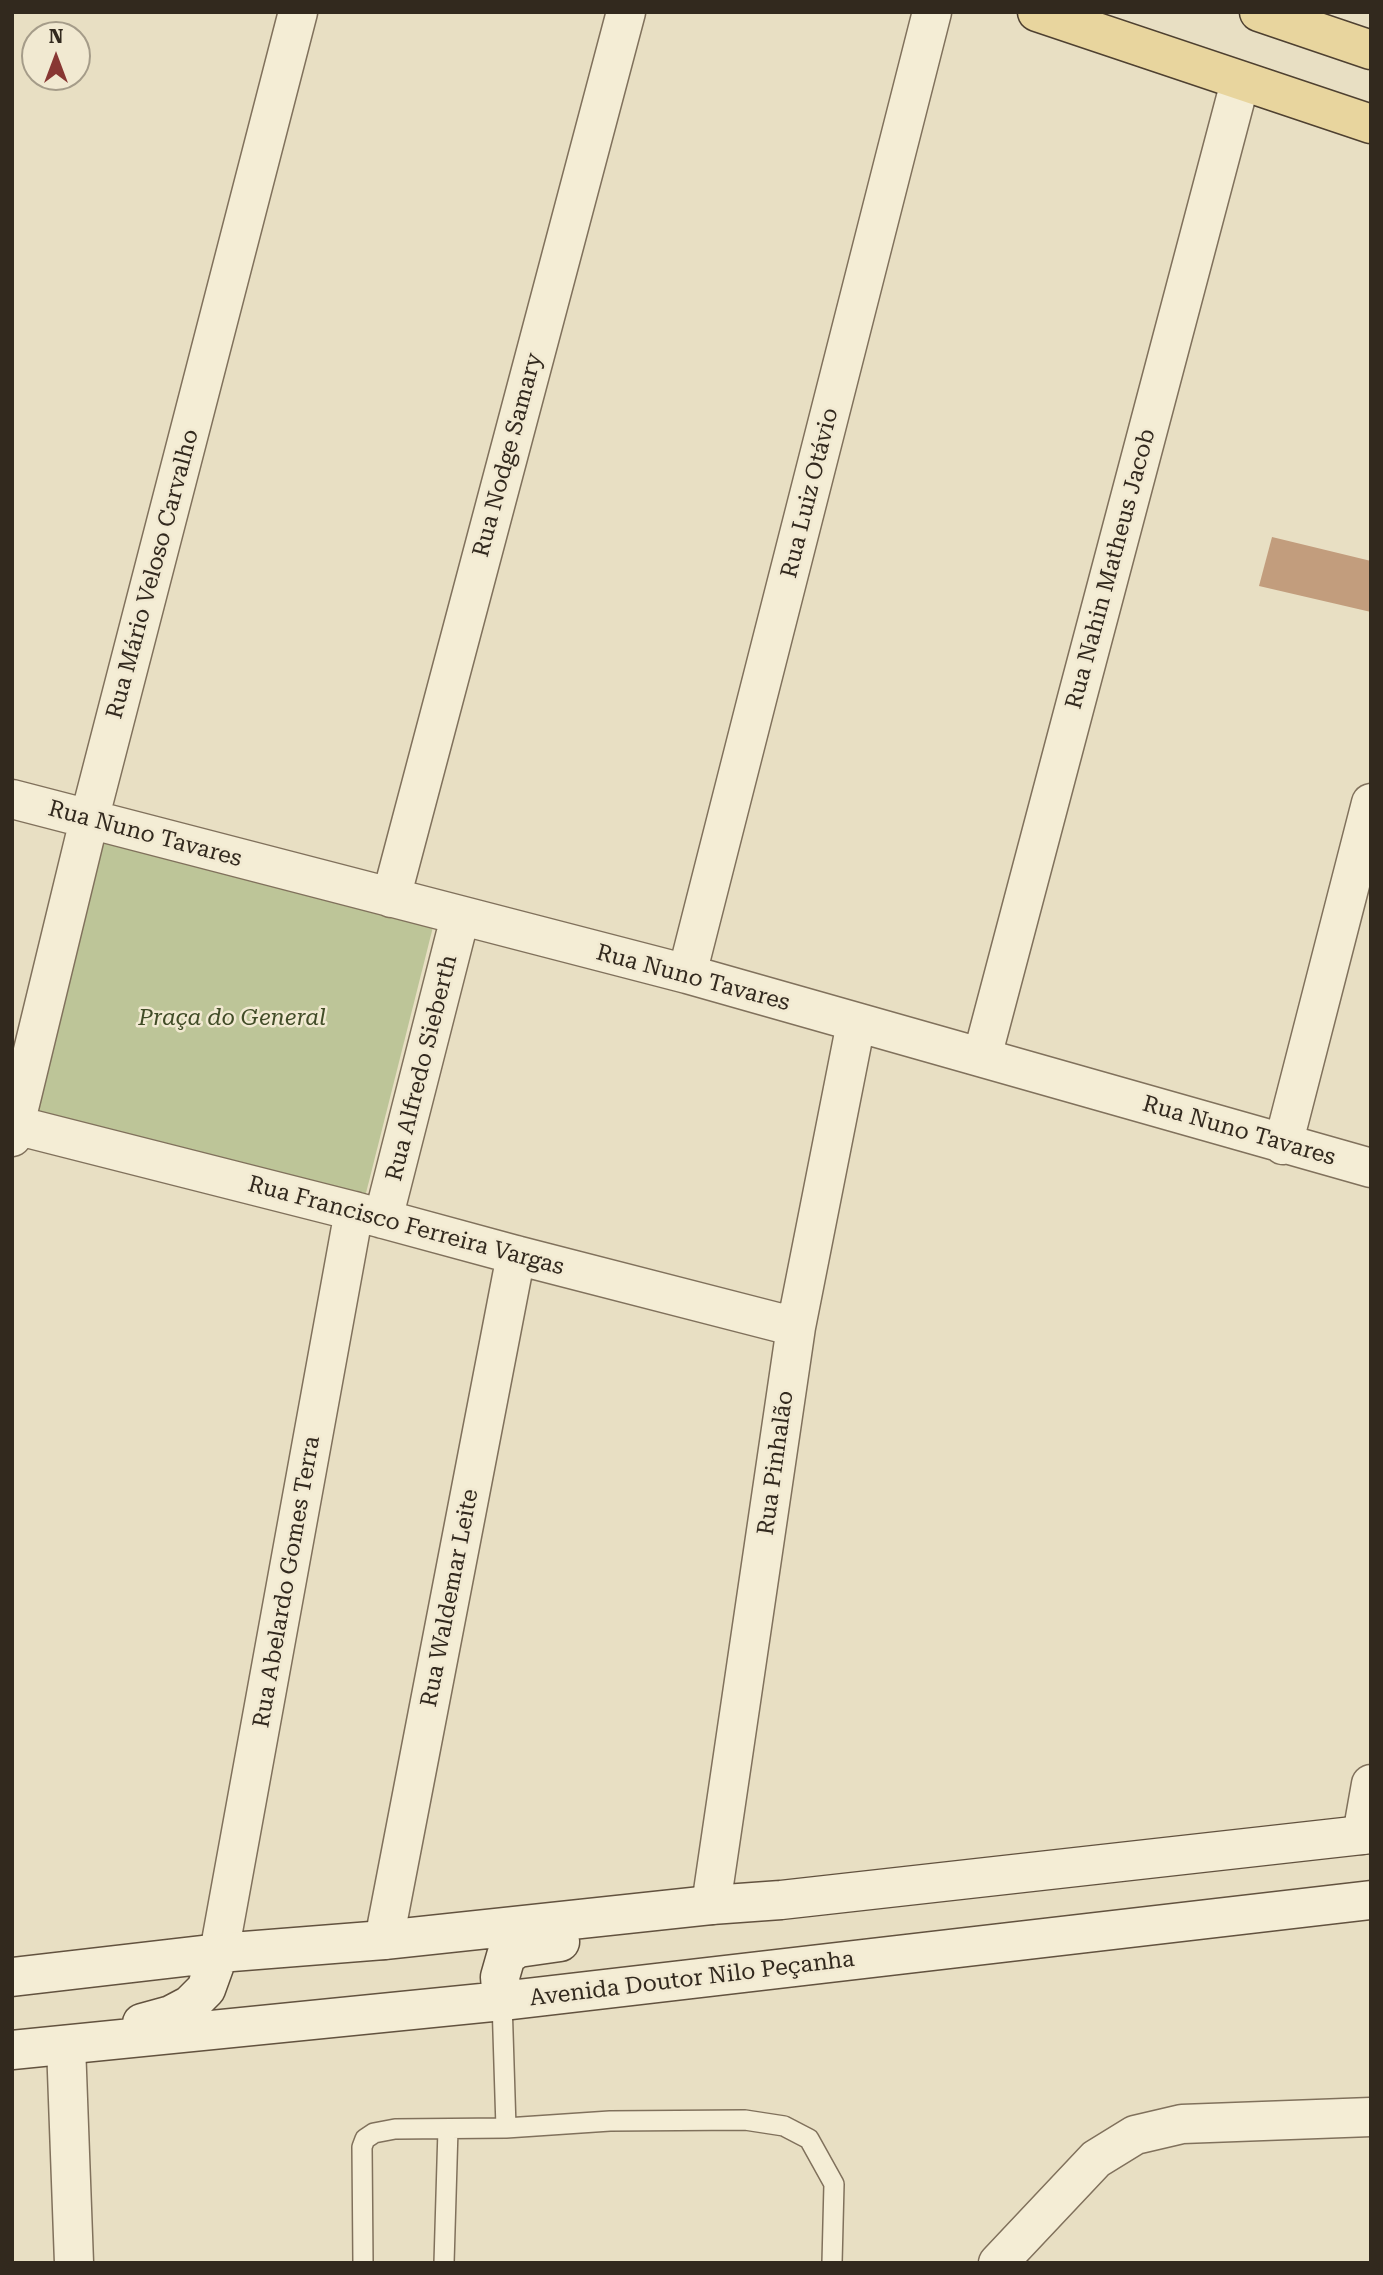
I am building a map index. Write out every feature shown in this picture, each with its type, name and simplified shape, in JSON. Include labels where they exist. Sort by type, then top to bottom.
[{"type":"main road","points":[[1037,12],[1371,124]]},
{"type":"main road","points":[[1259,12],[1371,50]]},
{"type":"main road","points":[[1168,57],[1216,51],[1371,99]]},
{"type":"street","name":"Rua Mário Veloso Carvalho","points":[[14,1131],[89,820],[298,12]]},
{"type":"street","name":"Rua Nodge Samary","points":[[391,898],[626,12]]},
{"type":"street","name":"Rua Luiz Otávio","points":[[687,974],[932,12]]},
{"type":"street","name":"Rua Nahin Matheus Jacob","points":[[982,1057],[1240,82]]},
{"type":"street","name":"Rua Nuno Tavares","points":[[12,799],[687,974],[1371,1168]]},
{"type":"street","points":[[1283,1145],[1371,803]]},
{"type":"street","name":"Rua Alfredo Sieberth","points":[[369,1215],[460,917]]},
{"type":"street","name":"Rua Pinhalão","points":[[711,1905],[796,1327],[856,1023]]},
{"type":"street","name":"Rua Francisco Ferreira Vargas","points":[[14,1131],[369,1215],[796,1327]]},
{"type":"street","name":"Rua Abelardo Gomes Terra","points":[[66,2045],[171,2015],[190,2005],[206,1989],[219,1953],[369,1215]]},
{"type":"street","name":"Rua Waldemar Leite","points":[[384,1940],[516,1255]]},
{"type":"street","points":[[12,1976],[219,1953],[384,1940],[781,1900],[1366,1834],[1371,1784]]},
{"type":"street","name":"Avenida Doutor Nilo Peçanha","points":[[12,2050],[502,2001],[1371,1900]]},
{"type":"street","points":[[502,2001],[502,1965],[506,1956],[518,1948],[642,1932],[711,1905]]},
{"type":"street","points":[[66,2045],[74,2263]]},
{"type":"street","points":[[998,2263],[1096,2159],[1135,2135],[1182,2124],[1371,2117]]},
{"type":"lane","points":[[502,2001],[506,2128]]},
{"type":"lane","points":[[363,2263],[362,2147],[365,2139],[374,2133],[395,2129],[506,2128],[623,2120],[745,2120],[785,2126],[809,2139],[834,2184],[832,2263]]},
{"type":"lane","points":[[444,2263],[448,2129]]},
{"type":"green space","name":"Praça do General","points":[[101,835],[435,919],[364,1201],[30,1118]]},
{"type":"building","points":[[1272,537],[1371,561],[1371,612],[1259,586]]}]
